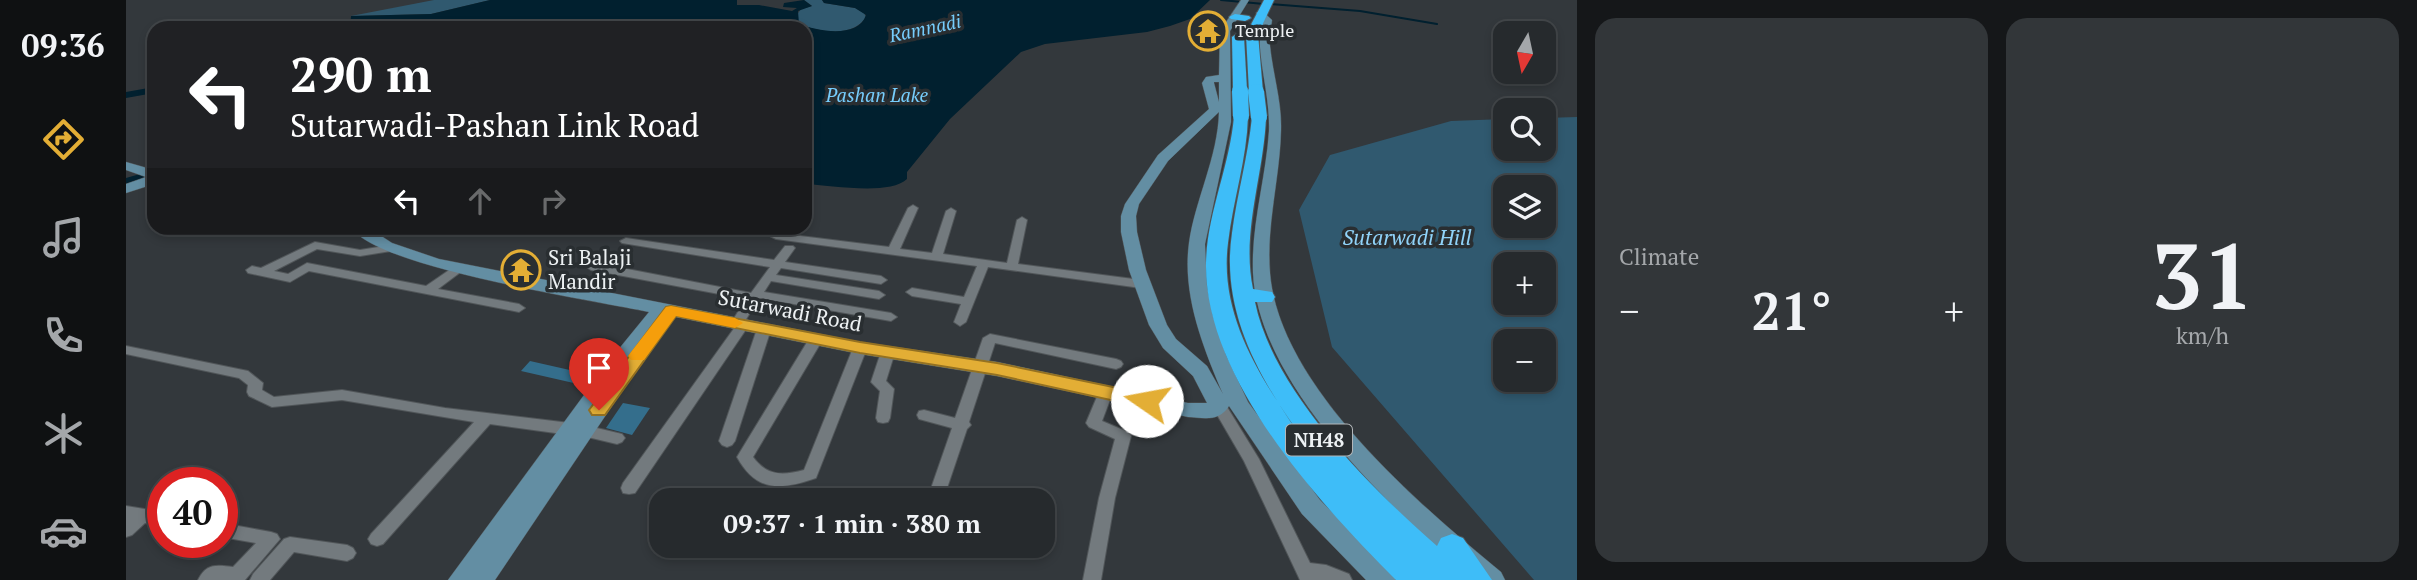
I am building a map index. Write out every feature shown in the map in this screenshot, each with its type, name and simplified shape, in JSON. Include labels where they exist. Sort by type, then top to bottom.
[{"type":"highway","name":"NH48","points":[[1253,8],[1238,33],[1240,90],[1262,113]]},
{"type":"highway","name":"NH48","points":[[1253,8],[1256,92],[1262,113],[1241,235],[1253,295],[1250,321],[1265,357],[1307,425],[1367,497],[1452,580]]},
{"type":"highway","name":"NH48","points":[[1262,113],[1207,246],[1224,319],[1239,356],[1266,405],[1295,447],[1340,502],[1416,580]]},
{"type":"highway","points":[[1452,547],[1476,580]]},
{"type":"street","points":[[1226,104],[1262,113],[1267,20],[1253,8],[1225,31],[1224,127],[1207,246],[1198,286],[1204,316],[1216,355],[1239,405],[1311,507],[1382,580]]},
{"type":"street","points":[[1224,78],[1210,79],[1208,83],[1214,109],[1209,119],[1169,150],[1129,207],[1129,243],[1141,284],[1164,337],[1192,362],[1211,388],[1251,459],[1307,575],[1326,573],[1343,580]]},
{"type":"street","points":[[1199,125],[1224,127]]},
{"type":"street","points":[[126,166],[147,174]]},
{"type":"street","points":[[126,189],[147,178]]},
{"type":"street","points":[[893,251],[914,208]]},
{"type":"street","points":[[936,257],[951,211]]},
{"type":"street","points":[[1012,267],[1022,220]]},
{"type":"street","name":"Sutarwadi Road","points":[[370,235],[391,248],[435,263],[666,310],[860,348],[980,366],[1202,412],[1213,411],[1219,406]]},
{"type":"street","points":[[776,236],[1141,284]]},
{"type":"street","points":[[626,241],[881,280]]},
{"type":"street","points":[[391,248],[360,253],[315,245],[257,271],[290,278],[307,267],[519,308]]},
{"type":"street","points":[[629,488],[789,248]]},
{"type":"street","points":[[960,321],[984,263]]},
{"type":"street","points":[[591,267],[891,317]]},
{"type":"street","points":[[430,289],[458,268]]},
{"type":"street","points":[[768,277],[879,295]]},
{"type":"street","points":[[912,292],[968,302]]},
{"type":"street","points":[[1253,295],[1318,404],[1347,442],[1392,492],[1492,580]]},
{"type":"street","points":[[461,580],[574,435],[666,310]]},
{"type":"street","points":[[727,441],[764,329]]},
{"type":"street","points":[[939,488],[963,425],[990,338],[1116,364]]},
{"type":"street","points":[[816,339],[744,457],[754,473],[775,481],[790,481],[810,474],[860,348]]},
{"type":"street","points":[[126,350],[243,374],[256,383],[254,392],[272,402],[342,395],[574,435],[617,438]]},
{"type":"street","points":[[883,418],[887,389],[878,382],[888,352]]},
{"type":"street","points":[[1091,580],[1107,498],[1123,436],[1094,424],[1106,392]]},
{"type":"street","points":[[924,415],[963,425]]},
{"type":"street","points":[[377,539],[487,418]]},
{"type":"street","points":[[480,580],[574,435]]},
{"type":"street","points":[[126,530],[134,514]]},
{"type":"street","points":[[207,580],[214,573],[237,576],[271,539],[238,533]]},
{"type":"street","points":[[250,563],[265,573],[290,544],[347,553]]},
{"type":"green space","points":[[434,0],[490,0],[431,14],[351,16]]},
{"type":"green space","points":[[804,0],[822,0],[824,3],[855,8],[866,17],[853,28],[825,31],[812,28],[812,21],[798,21],[796,16],[801,9],[812,6]]},
{"type":"green space","name":"Sutarwadi Hill","points":[[1577,117],[1577,580],[1534,580],[1332,347],[1299,210],[1330,155],[1451,121],[1493,119],[1493,161],[1556,161],[1556,118]]},
{"type":"water","name":"Pashan Lake","points":[[490,0],[737,0],[737,5],[759,5],[792,11],[797,8],[783,7],[784,3],[804,0],[812,6],[798,11],[799,21],[351,21],[351,16],[431,14]]},
{"type":"water","name":"Pashan Lake","points":[[822,0],[1210,0],[1190,19],[1170,26],[1147,32],[1045,44],[1021,52],[950,119],[907,172],[907,179],[887,187],[812,185],[812,28],[826,31],[855,28],[862,23],[866,15],[855,8],[824,3]]},
{"type":"building","points":[[530,361],[583,373],[580,377],[583,378],[578,384],[521,371]]},
{"type":"building","points":[[623,403],[650,408],[632,435],[606,428]]},
{"type":"waterway","points":[[1221,0],[1264,4]]},
{"type":"waterway","points":[[1270,4],[1360,11],[1437,24]]},
{"type":"waterway","name":"Ramnadi","points":[[126,95],[147,91]]},
{"type":"waterway","name":"Ramnadi","points":[[126,183],[147,176]]},
{"type":"slow traffic","points":[[637,356],[671,311],[735,323]]},
{"type":"place","name":"Temple","points":[[1208,31]]},
{"type":"place","name":"Sri Balaji Mandir","points":[[521,270]]},
{"type":"route","points":[[599,410],[671,311],[860,348],[997,369],[1147,401]]}]
